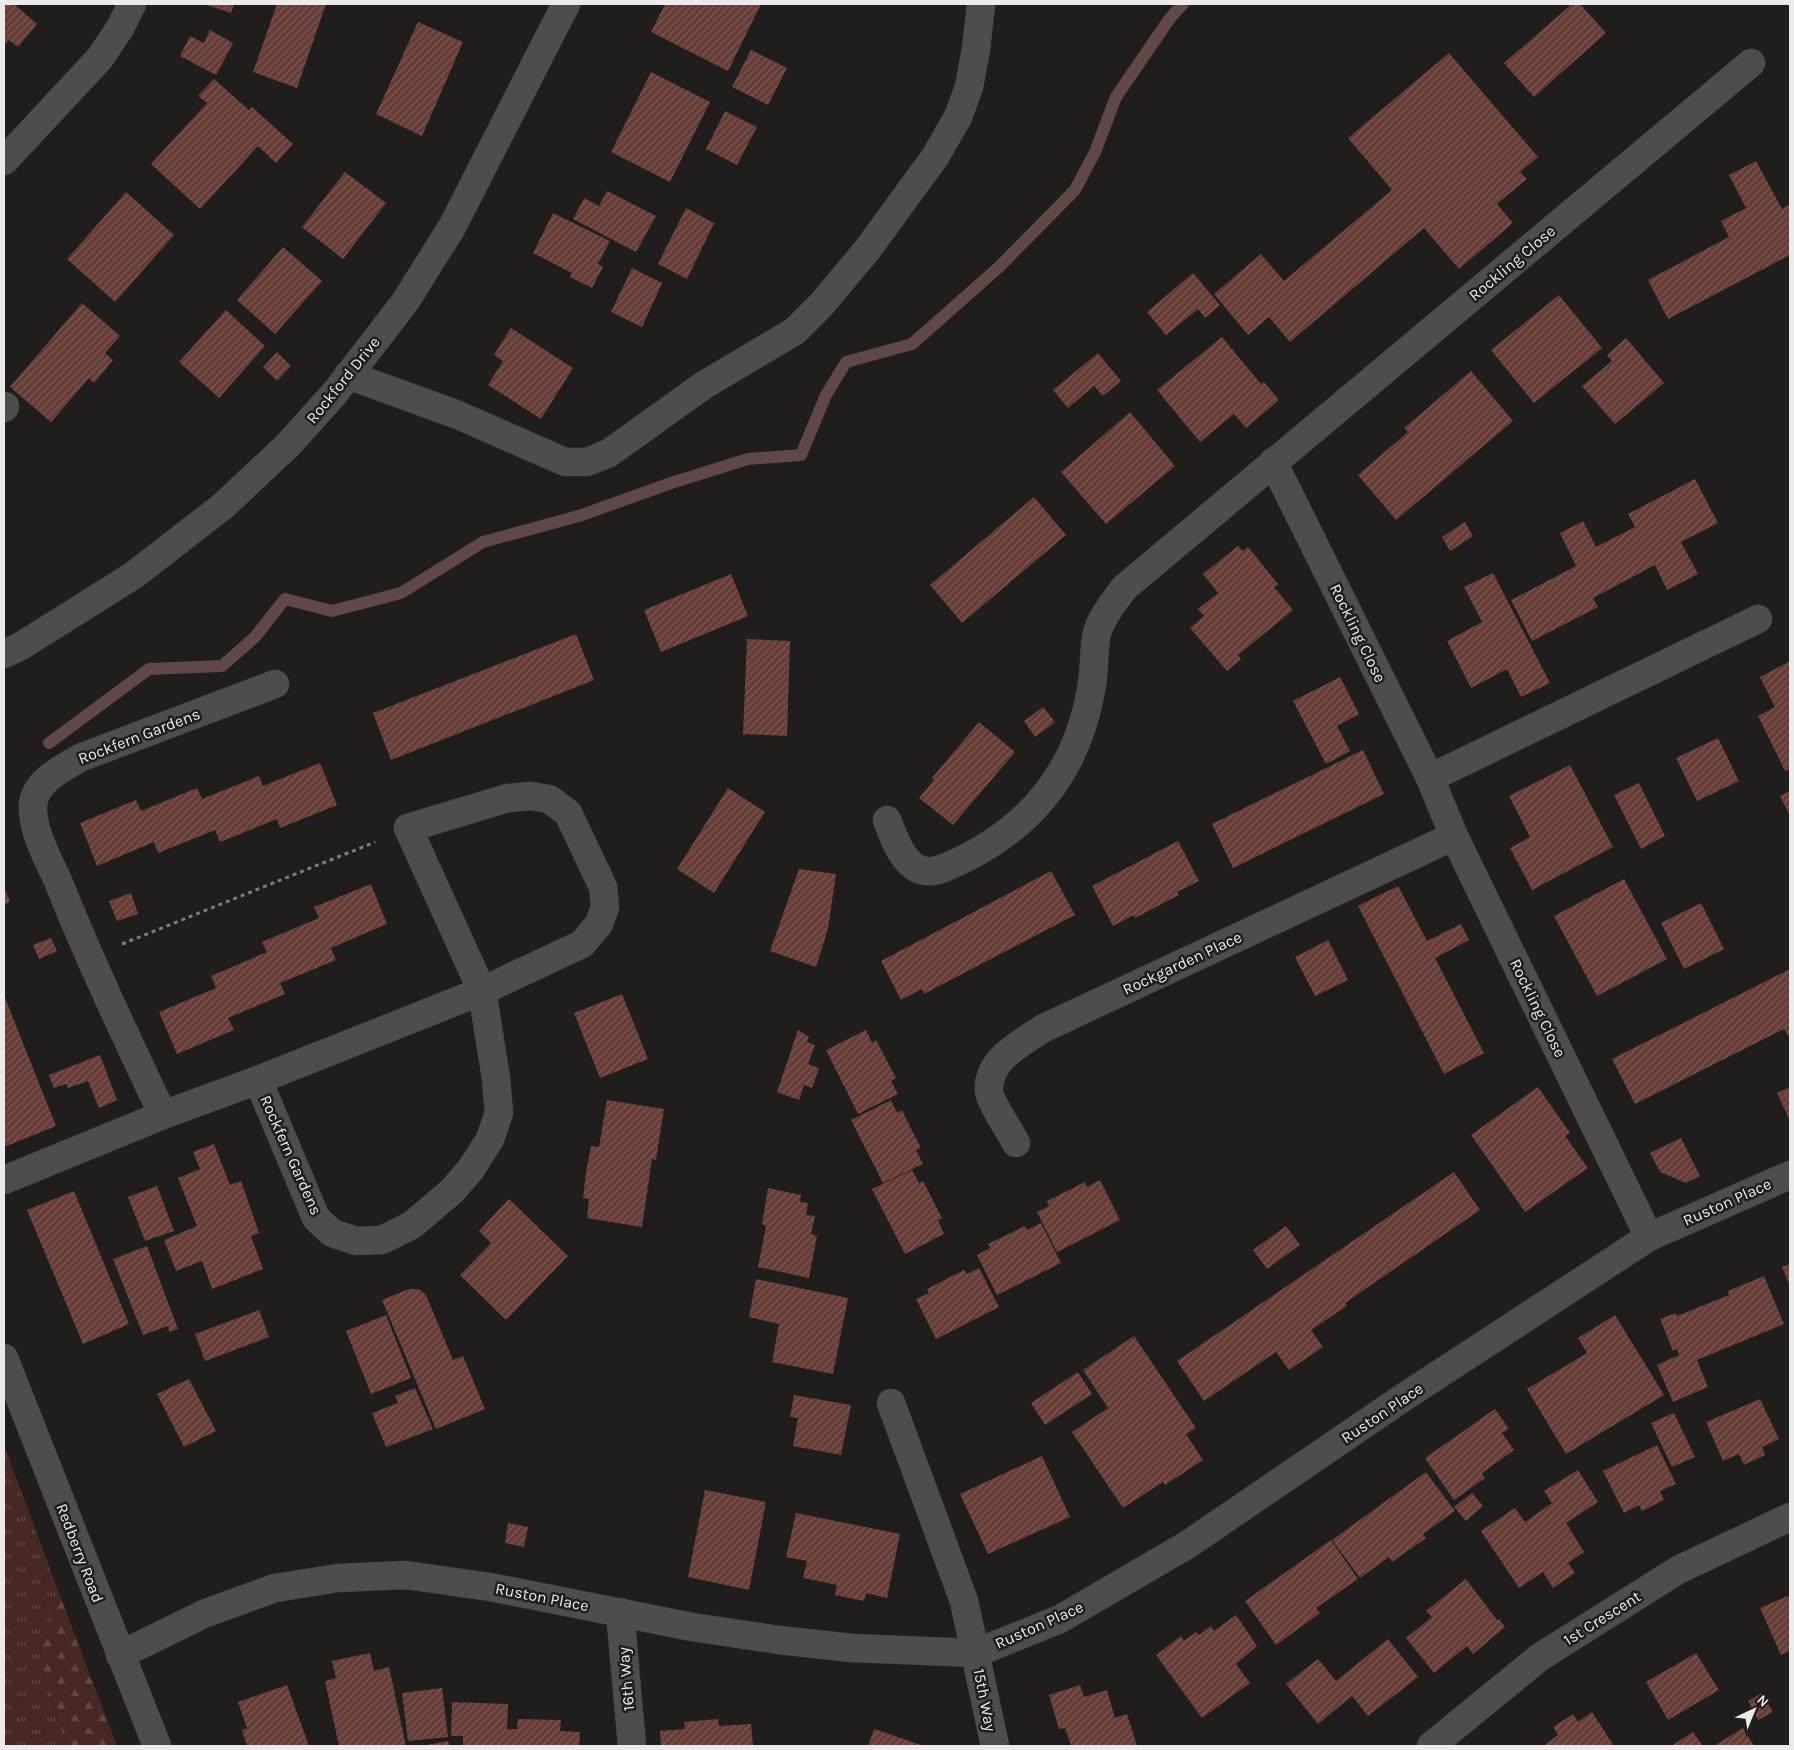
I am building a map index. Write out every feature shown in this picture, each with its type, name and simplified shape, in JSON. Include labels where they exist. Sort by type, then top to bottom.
[{"type":"street","points":[[4,161],[100,58],[120,28],[132,4]]},
{"type":"street","name":"Rockford Drive","points":[[4,654],[21,646],[134,575],[223,506],[288,445],[348,375],[405,302],[452,227],[566,4]]},
{"type":"street","points":[[348,375],[473,421],[565,462],[587,462],[609,453],[704,385],[795,330],[821,305],[867,250],[935,157],[958,117],[969,87],[976,50],[981,4]]},
{"type":"street","name":"Rockling Close","points":[[887,820],[899,851],[917,869],[934,872],[957,862],[996,840],[1021,821],[1045,796],[1069,762],[1084,727],[1092,688],[1098,632],[1112,604],[1124,588],[1751,63]]},
{"type":"street","name":"Rockling Close","points":[[1273,462],[1430,778],[1454,836],[1649,1237]]},
{"type":"street","points":[[1430,778],[1758,619]]},
{"type":"street","name":"Rockfern Gardens","points":[[163,1115],[89,958],[36,828],[33,805],[40,785],[61,769],[82,757],[275,684]]},
{"type":"street","name":"Rockfern Gardens","points":[[4,1180],[163,1115],[258,1080],[482,991],[582,944],[599,924],[605,907],[603,887],[568,813],[548,799],[530,796],[508,798],[408,828],[482,991],[496,1078],[498,1113],[490,1140],[471,1169],[452,1191],[412,1225],[382,1240],[356,1241],[332,1233],[316,1218],[258,1080]]},
{"type":"street","name":"Rockgarden Place","points":[[1016,1143],[989,1092],[992,1074],[1003,1056],[1051,1025],[1454,836]]},
{"type":"street","name":"Ruston Place","points":[[120,1655],[206,1613],[275,1588],[338,1578],[406,1574],[490,1587],[692,1627],[788,1641],[852,1648],[976,1653],[1060,1618],[1187,1545],[1404,1397],[1649,1237],[1790,1175]]},
{"type":"street","name":"Redberry Road","points":[[4,1358],[157,1746]]},
{"type":"street","name":"Ruston Place","points":[[891,1402],[964,1601],[976,1653]]},
{"type":"street","name":"1st Crescent","points":[[1431,1746],[1540,1657],[1678,1570],[1790,1517]]},
{"type":"street","name":"16th Way","points":[[620,1612],[632,1746]]},
{"type":"street","name":"15th Way","points":[[976,1653],[994,1746]]},
{"type":"path","points":[[89,958],[408,828]]},
{"type":"green space","points":[[4,1445],[61,1598],[43,1635],[39,1664],[67,1746],[4,1746]]},
{"type":"green space","points":[[61,1598],[117,1746],[67,1746],[39,1664],[43,1635]]},
{"type":"building","points":[[4,4],[14,4],[37,24],[18,47],[9,40],[4,46]]},
{"type":"building","points":[[204,4],[234,4],[231,13]]},
{"type":"building","points":[[277,4],[326,4],[297,88],[253,72]]},
{"type":"building","points":[[665,4],[761,4],[728,71],[651,32]]},
{"type":"building","points":[[1572,4],[1580,4],[1606,33],[1534,97],[1504,63]]},
{"type":"building","points":[[418,22],[463,42],[422,136],[376,114]]},
{"type":"building","points":[[210,30],[233,43],[216,75],[180,56],[190,36],[204,43]]},
{"type":"building","points":[[751,50],[787,68],[768,105],[732,87]]},
{"type":"building","points":[[1449,53],[1538,157],[1520,172],[1527,179],[1497,204],[1513,223],[1459,269],[1424,228],[1290,342],[1269,317],[1248,335],[1214,294],[1261,254],[1284,281],[1392,190],[1348,138]]},
{"type":"building","points":[[651,72],[710,102],[670,182],[611,152]]},
{"type":"building","points":[[214,79],[249,110],[252,107],[293,144],[276,163],[258,146],[200,209],[151,164],[207,103],[198,96]]},
{"type":"building","points":[[725,111],[757,127],[737,165],[706,149]]},
{"type":"building","points":[[1756,161],[1782,209],[1790,204],[1790,255],[1668,319],[1648,280],[1729,237],[1721,221],[1746,208],[1729,175]]},
{"type":"building","points":[[345,172],[386,203],[343,259],[302,227]]},
{"type":"building","points":[[607,191],[656,216],[636,252],[573,219],[584,198],[599,206]]},
{"type":"building","points":[[126,192],[174,235],[115,302],[67,259]]},
{"type":"building","points":[[686,208],[714,223],[687,279],[658,264]]},
{"type":"building","points":[[553,213],[610,241],[598,264],[603,267],[592,288],[570,277],[572,273],[533,253]]},
{"type":"building","points":[[283,247],[322,281],[275,334],[237,300]]},
{"type":"building","points":[[632,268],[662,283],[642,327],[611,312]]},
{"type":"building","points":[[1193,273],[1220,305],[1205,318],[1198,309],[1166,335],[1147,312]]},
{"type":"building","points":[[1559,295],[1602,348],[1534,403],[1491,350]]},
{"type":"building","points":[[82,303],[120,336],[105,353],[113,360],[94,383],[89,378],[51,422],[10,387]]},
{"type":"building","points":[[226,310],[265,346],[219,398],[179,362]]},
{"type":"building","points":[[511,328],[573,368],[541,419],[488,385],[503,361],[494,355]]},
{"type":"building","points":[[1222,337],[1261,384],[1264,382],[1279,400],[1246,428],[1234,414],[1200,442],[1157,390]]},
{"type":"building","points":[[1626,338],[1664,383],[1615,424],[1582,386],[1612,361],[1607,355]]},
{"type":"building","points":[[277,352],[291,366],[277,381],[263,367]]},
{"type":"building","points":[[1098,353],[1121,381],[1103,396],[1094,386],[1068,408],[1053,390]]},
{"type":"building","points":[[1471,371],[1513,421],[1396,520],[1358,475],[1408,432],[1404,428]]},
{"type":"building","points":[[1130,412],[1175,466],[1106,524],[1061,472]]},
{"type":"building","points":[[1695,479],[1718,523],[1681,542],[1698,574],[1667,590],[1655,565],[1593,598],[1598,607],[1532,641],[1511,600],[1576,566],[1560,533],[1583,521],[1596,547],[1635,527],[1628,514]]},
{"type":"building","points":[[1034,497],[1066,535],[962,623],[930,585]]},
{"type":"building","points":[[1465,522],[1473,536],[1450,551],[1442,537]]},
{"type":"building","points":[[1238,546],[1243,551],[1248,547],[1278,584],[1274,587],[1293,610],[1238,655],[1241,659],[1227,671],[1190,628],[1204,616],[1198,609],[1218,593],[1203,574]]},
{"type":"building","points":[[1493,573],[1550,683],[1521,697],[1507,669],[1471,688],[1447,641],[1482,622],[1464,587]]},
{"type":"building","points":[[731,574],[748,616],[661,652],[644,610]]},
{"type":"building","points":[[576,634],[594,680],[391,760],[373,713]]},
{"type":"building","points":[[747,639],[790,641],[787,736],[743,734]]},
{"type":"building","points":[[1790,661],[1790,769],[1785,771],[1758,716],[1775,707],[1760,677]]},
{"type":"building","points":[[1340,677],[1359,714],[1337,726],[1350,751],[1326,764],[1293,701]]},
{"type":"building","points":[[1043,707],[1055,722],[1035,737],[1024,721]]},
{"type":"building","points":[[979,722],[1015,752],[953,825],[919,798],[934,780],[932,778]]},
{"type":"building","points":[[1718,738],[1739,781],[1697,801],[1676,758]]},
{"type":"building","points":[[1363,750],[1384,794],[1233,868],[1212,824]]},
{"type":"building","points":[[320,763],[337,805],[280,828],[277,819],[220,842],[215,830],[158,853],[154,842],[97,866],[80,823],[136,800],[141,811],[197,788],[202,799],[259,776],[263,786]]},
{"type":"building","points":[[1570,765],[1613,847],[1532,890],[1510,848],[1530,837],[1509,796]]},
{"type":"building","points":[[1639,783],[1665,836],[1641,849],[1614,795]]},
{"type":"building","points":[[728,788],[765,812],[714,893],[677,869]]},
{"type":"building","points":[[1790,791],[1790,816],[1780,796]]},
{"type":"building","points":[[1178,841],[1199,881],[1177,892],[1179,895],[1135,918],[1134,915],[1113,926],[1092,886]]},
{"type":"building","points":[[799,869],[836,874],[828,929],[816,967],[770,951]]},
{"type":"building","points":[[1051,871],[1075,915],[924,994],[922,989],[901,1000],[881,961]]},
{"type":"building","points":[[1624,879],[1667,959],[1597,996],[1554,916]]},
{"type":"building","points":[[371,884],[387,924],[331,948],[336,960],[280,983],[285,994],[228,1018],[234,1030],[177,1054],[159,1012],[216,988],[211,976],[267,952],[262,942],[319,918],[314,907]]},
{"type":"building","points":[[1398,886],[1427,941],[1461,924],[1469,940],[1435,958],[1484,1053],[1444,1074],[1358,906]]},
{"type":"building","points":[[4,887],[10,902],[4,905]]},
{"type":"building","points":[[131,893],[138,914],[117,921],[109,901]]},
{"type":"building","points":[[1701,903],[1724,949],[1684,969],[1661,923]]},
{"type":"building","points":[[51,938],[57,951],[39,959],[33,945]]},
{"type":"building","points":[[1328,940],[1348,980],[1315,996],[1295,957]]},
{"type":"building","points":[[1790,969],[1790,1035],[1788,1036],[1784,1029],[1635,1104],[1612,1059]]},
{"type":"building","points":[[622,994],[648,1059],[600,1078],[574,1013]]},
{"type":"building","points":[[4,995],[56,1126],[4,1147]]},
{"type":"building","points":[[798,1030],[809,1037],[807,1042],[815,1045],[808,1064],[819,1068],[812,1088],[804,1085],[799,1100],[777,1092]]},
{"type":"building","points":[[866,1030],[872,1043],[876,1040],[896,1078],[891,1081],[898,1094],[858,1114],[826,1050]]},
{"type":"building","points":[[100,1055],[117,1100],[99,1108],[88,1081],[68,1088],[66,1084],[54,1088],[49,1075]]},
{"type":"building","points":[[1538,1087],[1570,1133],[1565,1136],[1588,1168],[1525,1212],[1471,1135]]},
{"type":"building","points":[[1790,1087],[1790,1121],[1777,1093]]},
{"type":"building","points":[[607,1100],[664,1109],[656,1160],[652,1159],[642,1227],[587,1218],[589,1199],[583,1198],[586,1173],[591,1146],[599,1147]]},
{"type":"building","points":[[891,1100],[897,1113],[902,1110],[921,1148],[916,1150],[923,1164],[883,1183],[851,1120]]},
{"type":"building","points":[[1681,1138],[1700,1176],[1686,1183],[1660,1172],[1650,1153]]},
{"type":"building","points":[[214,1144],[230,1185],[241,1181],[259,1233],[251,1236],[263,1269],[212,1289],[202,1261],[176,1271],[164,1240],[197,1226],[178,1178],[200,1169],[193,1152]]},
{"type":"building","points":[[912,1170],[919,1183],[923,1181],[942,1218],[938,1220],[944,1234],[905,1254],[872,1189]]},
{"type":"building","points":[[1454,1172],[1480,1210],[1345,1303],[1347,1306],[1311,1330],[1323,1347],[1289,1370],[1276,1352],[1204,1401],[1177,1361]]},
{"type":"building","points":[[1100,1180],[1120,1220],[1057,1252],[1037,1212],[1049,1206],[1047,1201],[1085,1182],[1087,1187]]},
{"type":"building","points":[[157,1186],[174,1231],[145,1241],[128,1197]]},
{"type":"building","points":[[768,1188],[801,1195],[800,1202],[808,1203],[806,1215],[815,1216],[811,1234],[817,1236],[809,1278],[758,1267],[766,1226],[762,1224]]},
{"type":"building","points":[[74,1191],[129,1324],[83,1344],[27,1210]]},
{"type":"building","points":[[509,1199],[568,1256],[506,1320],[460,1275],[491,1243],[479,1231]]},
{"type":"building","points":[[1041,1223],[1061,1263],[997,1295],[977,1255],[990,1248],[988,1244],[1025,1226],[1027,1230]]},
{"type":"building","points":[[1286,1226],[1300,1245],[1267,1269],[1253,1250]]},
{"type":"building","points":[[147,1246],[178,1329],[169,1332],[168,1326],[143,1335],[113,1259]]},
{"type":"building","points":[[1790,1264],[1790,1286],[1782,1267]]},
{"type":"building","points":[[979,1268],[999,1307],[936,1339],[916,1299],[929,1293],[927,1289],[964,1270],[967,1274]]},
{"type":"building","points":[[1764,1276],[1784,1324],[1697,1360],[1708,1387],[1673,1402],[1657,1365],[1679,1355],[1677,1349],[1673,1351],[1660,1319],[1675,1313],[1677,1316],[1729,1295],[1728,1291]]},
{"type":"building","points":[[756,1279],[848,1298],[833,1374],[772,1362],[779,1324],[749,1317]]},
{"type":"building","points":[[409,1289],[419,1289],[426,1295],[453,1360],[463,1356],[485,1409],[436,1429],[382,1300]]},
{"type":"building","points":[[259,1310],[269,1337],[205,1361],[195,1334]]},
{"type":"building","points":[[386,1315],[411,1378],[371,1394],[346,1331]]},
{"type":"building","points":[[1615,1315],[1664,1395],[1566,1454],[1527,1389],[1587,1353],[1578,1338]]},
{"type":"building","points":[[1134,1336],[1196,1428],[1186,1434],[1203,1460],[1165,1485],[1163,1482],[1123,1508],[1072,1432],[1108,1408],[1083,1370]]},
{"type":"building","points":[[1078,1372],[1092,1394],[1045,1425],[1031,1403]]},
{"type":"building","points":[[189,1379],[216,1431],[184,1447],[157,1394]]},
{"type":"building","points":[[415,1388],[433,1429],[386,1447],[372,1413],[398,1403],[395,1396]]},
{"type":"building","points":[[794,1395],[851,1405],[841,1455],[793,1446],[798,1418],[790,1417]]},
{"type":"building","points":[[1760,1399],[1779,1439],[1762,1447],[1765,1455],[1744,1465],[1739,1454],[1723,1461],[1706,1422]]},
{"type":"building","points":[[1495,1409],[1509,1429],[1502,1433],[1514,1450],[1482,1473],[1485,1478],[1454,1500],[1425,1458]]},
{"type":"building","points":[[1674,1413],[1695,1457],[1672,1467],[1651,1423]]},
{"type":"building","points":[[1657,1445],[1676,1484],[1660,1491],[1664,1500],[1642,1511],[1639,1505],[1624,1513],[1603,1471]]},
{"type":"building","points":[[1042,1456],[1070,1517],[988,1554],[960,1494]]},
{"type":"building","points":[[1578,1470],[1598,1502],[1566,1523],[1584,1552],[1568,1563],[1575,1573],[1553,1588],[1543,1572],[1519,1588],[1481,1531],[1515,1508],[1525,1522],[1552,1503],[1544,1491]]},
{"type":"building","points":[[1426,1472],[1455,1511],[1423,1534],[1426,1538],[1392,1562],[1389,1557],[1360,1578],[1332,1540]]},
{"type":"building","points":[[705,1490],[766,1502],[749,1590],[688,1577]]},
{"type":"building","points":[[1472,1493],[1483,1506],[1466,1521],[1454,1507]]},
{"type":"building","points":[[796,1513],[900,1534],[887,1598],[866,1593],[864,1601],[835,1595],[837,1585],[803,1578],[807,1561],[786,1557]]},
{"type":"building","points":[[508,1523],[528,1527],[524,1547],[505,1543]]},
{"type":"building","points":[[1331,1540],[1358,1579],[1316,1608],[1320,1613],[1276,1645],[1245,1601]]},
{"type":"building","points":[[1466,1579],[1497,1620],[1499,1619],[1505,1627],[1473,1654],[1467,1646],[1434,1673],[1406,1638],[1432,1617],[1426,1611]]},
{"type":"building","points":[[1790,1595],[1790,1651],[1781,1655],[1760,1608]]},
{"type":"building","points":[[1236,1615],[1257,1646],[1236,1664],[1250,1683],[1202,1718],[1156,1655],[1181,1636],[1184,1641],[1196,1632],[1199,1635],[1211,1626],[1214,1631]]},
{"type":"building","points":[[1388,1639],[1418,1677],[1368,1716],[1352,1696],[1318,1724],[1286,1684],[1318,1659],[1336,1681]]},
{"type":"building","points":[[370,1653],[374,1671],[389,1667],[406,1746],[339,1746],[325,1681],[336,1678],[332,1661]]},
{"type":"building","points":[[1696,1653],[1719,1690],[1668,1720],[1646,1682]]},
{"type":"building","points":[[287,1685],[309,1746],[247,1746],[242,1730],[247,1728],[238,1702]]},
{"type":"building","points":[[1080,1685],[1084,1697],[1107,1690],[1115,1718],[1127,1714],[1137,1746],[1071,1746],[1065,1728],[1059,1729],[1049,1695]]},
{"type":"building","points":[[442,1688],[448,1737],[408,1741],[402,1693]]},
{"type":"building","points":[[1762,1693],[1773,1712],[1758,1720],[1748,1701]]},
{"type":"building","points":[[452,1702],[508,1704],[507,1729],[517,1729],[518,1719],[561,1720],[560,1731],[580,1732],[579,1746],[463,1746],[463,1736],[451,1736]]},
{"type":"building","points":[[1592,1712],[1614,1746],[1543,1746],[1558,1735],[1553,1727],[1573,1714],[1578,1722]]},
{"type":"building","points":[[718,1719],[719,1726],[751,1724],[753,1746],[661,1746],[660,1731],[685,1729],[684,1722]]},
{"type":"building","points":[[1743,1728],[1754,1746],[1714,1746]]},
{"type":"building","points":[[874,1729],[924,1746],[868,1746]]},
{"type":"building","points":[[1693,1732],[1703,1746],[1671,1746]]},
{"type":"building","points":[[448,1741],[450,1746],[427,1746],[427,1745]]},
{"type":"waterway","points":[[49,743],[149,669],[222,666],[255,637],[285,599],[332,611],[401,593],[483,542],[582,515],[671,483],[748,459],[801,455],[826,395],[846,362],[912,344],[999,267],[1075,190],[1095,152],[1116,97],[1170,18],[1183,4]]}]
